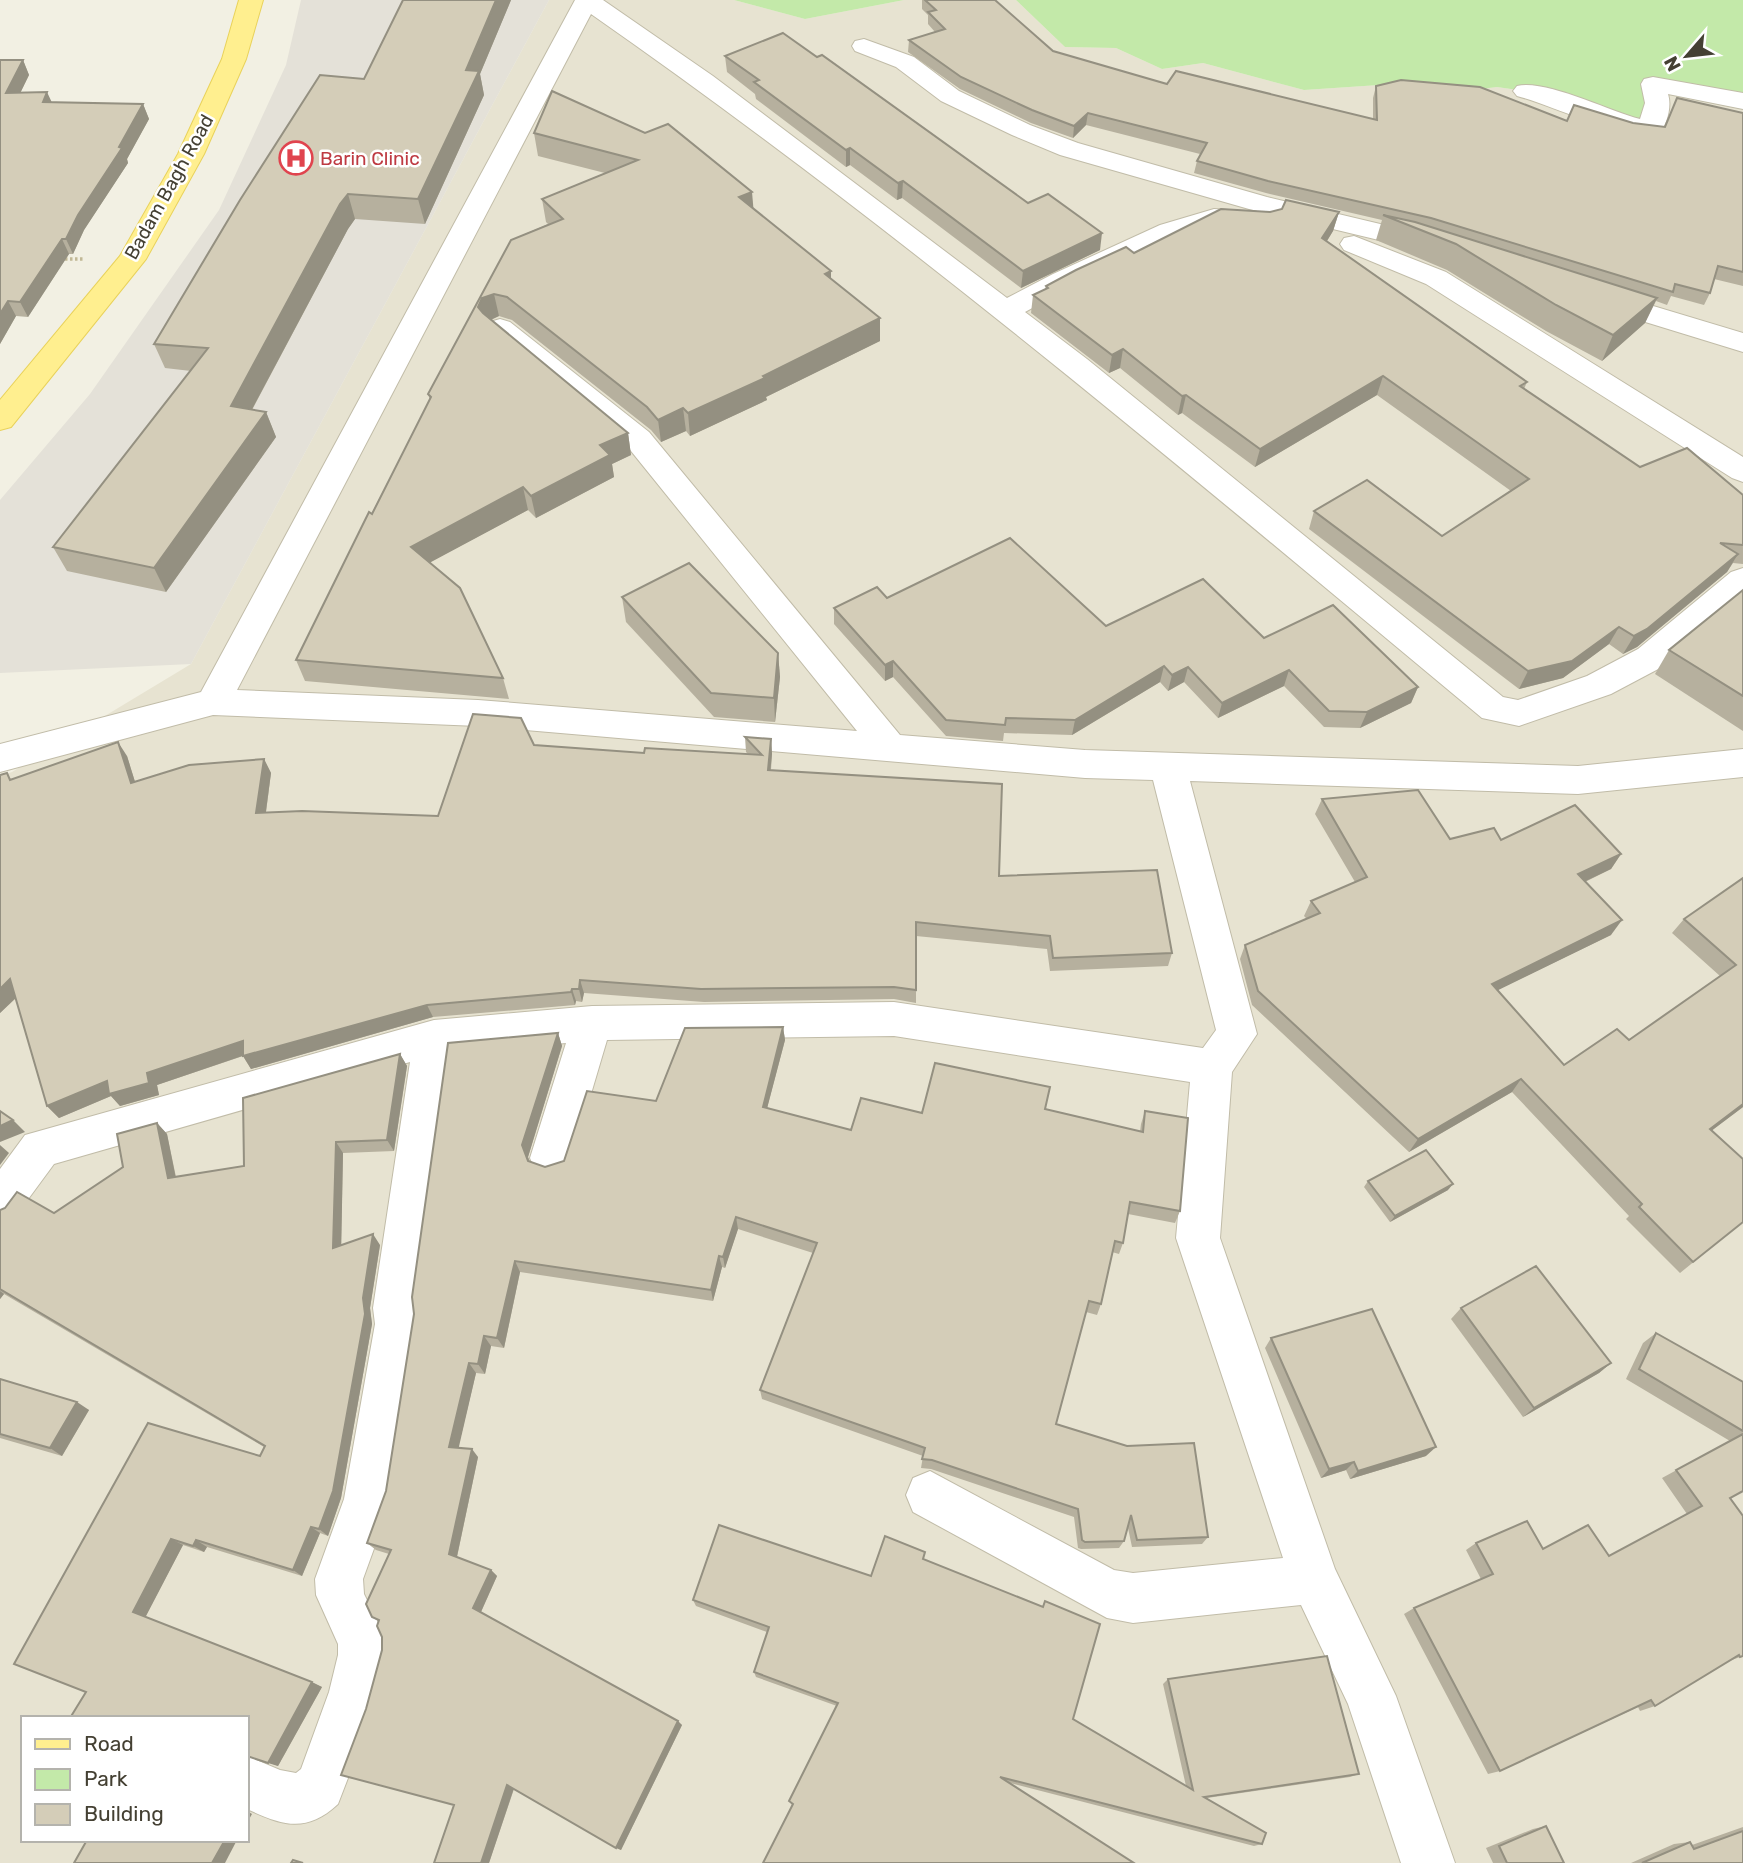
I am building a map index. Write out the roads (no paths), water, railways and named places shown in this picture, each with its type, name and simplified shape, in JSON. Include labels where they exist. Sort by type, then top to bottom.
[{"type":"main road","name":"Badam Bagh Road","points":[[0,420],[132,259],[191,154],[234,59],[251,0]]},
{"type":"street","points":[[213,702],[587,0],[704,80],[1077,366],[1494,709],[1518,713],[1599,685],[1650,658],[1743,580]]},
{"type":"street","points":[[864,46],[905,62],[950,96],[1021,130],[1069,149],[1259,203],[1416,239],[1452,251]]},
{"type":"street","points":[[1525,91],[1545,95],[1609,119],[1650,129],[1658,103],[1653,84],[1743,101]]},
{"type":"street","points":[[1005,312],[1063,280],[1170,231],[1214,217],[1257,218],[1334,236],[1436,278],[1743,471]]},
{"type":"street","points":[[1575,291],[1743,343]]},
{"type":"street","points":[[500,328],[638,439],[890,747]]},
{"type":"street","points":[[0,758],[213,702],[478,713],[1085,764],[1578,779],[1743,762]]},
{"type":"street","points":[[1168,767],[1237,1034],[1212,1067],[1198,1238],[1314,1579],[1371,1696],[1428,1863]]},
{"type":"street","points":[[0,1203],[40,1149],[434,1038],[592,1023],[894,1019],[1212,1067]]},
{"type":"street","points":[[551,1158],[592,1023]]},
{"type":"street","points":[[248,1782],[294,1801],[310,1797],[320,1786],[360,1672],[363,1645],[349,1616],[338,1582],[346,1555],[359,1532],[368,1500],[397,1324],[395,1308],[434,1038]]},
{"type":"street","points":[[930,1495],[1107,1593],[1133,1598],[1314,1579]]},
{"type":"place","name":"Barin Clinic","points":[[296,158]]}]
